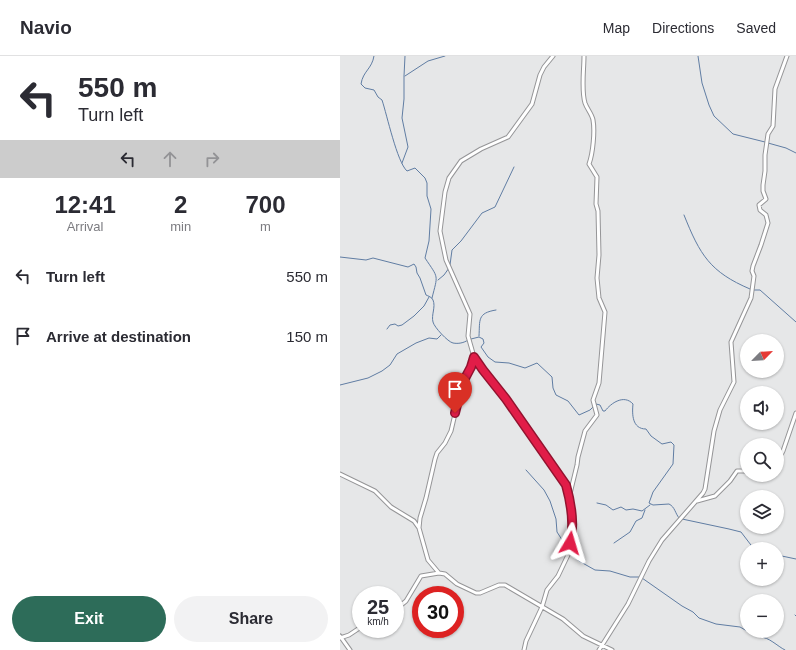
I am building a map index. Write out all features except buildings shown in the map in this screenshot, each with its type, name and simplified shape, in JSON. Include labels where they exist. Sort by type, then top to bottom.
[{"type":"street","points":[[524,650],[526,641],[542,607],[547,590],[558,576],[568,555],[573,533],[570,498],[563,478],[474,357],[468,336],[470,314],[446,260],[440,231],[444,192],[449,178],[460,161],[481,149],[508,137],[532,104],[540,75],[544,67],[553,56]]},
{"type":"street","points":[[570,498],[582,438],[588,426],[597,415],[593,400],[599,383],[605,312],[599,298],[597,278],[599,255],[598,211],[596,204],[597,178],[589,164],[594,124],[585,103],[584,56]]},
{"type":"street","points":[[599,650],[628,604],[649,561],[662,540],[705,489],[714,432],[720,410],[734,382],[731,342],[751,298],[754,276],[752,271],[753,266],[768,223],[766,215],[760,210],[759,205],[766,199],[763,191],[763,185],[768,134],[773,126],[775,90],[787,56]]},
{"type":"street","points":[[419,528],[420,518],[428,492],[435,459],[437,453],[445,443],[451,431],[462,384],[471,367],[474,357]]},
{"type":"street","points":[[784,448],[796,413]]},
{"type":"street","points":[[696,501],[712,498],[730,482],[737,471],[740,471]]},
{"type":"street","points":[[340,474],[378,492],[390,507],[414,521],[419,528],[428,560],[439,573]]},
{"type":"street","points":[[404,603],[421,576],[439,573],[445,574],[457,584],[476,593],[480,593],[499,585],[505,585],[563,619],[583,636],[612,650]]},
{"type":"street","points":[[350,650],[340,637],[352,633]]},
{"type":"waterway","points":[[374,56],[361,84],[365,88],[374,90],[378,97],[382,100],[396,149],[403,166],[407,171],[415,168],[425,178],[427,183],[427,196],[431,209],[429,241],[425,258],[436,277],[432,298]]},
{"type":"waterway","points":[[402,163],[408,147],[402,118],[405,56]]},
{"type":"waterway","points":[[405,76],[428,61],[445,56]]},
{"type":"waterway","points":[[698,56],[702,83],[714,116],[733,134],[765,142]]},
{"type":"waterway","points":[[768,143],[786,148],[796,153]]},
{"type":"waterway","points":[[450,265],[452,250],[461,241],[482,213],[495,207],[514,167]]},
{"type":"waterway","points":[[684,215],[695,241],[708,261],[725,276],[750,289]]},
{"type":"waterway","points":[[340,257],[366,260],[373,258],[408,267],[414,264],[426,295],[431,297],[433,300],[433,319],[436,327],[453,343],[461,343],[468,340]]},
{"type":"waterway","points":[[438,280],[449,268]]},
{"type":"waterway","points":[[753,290],[760,290],[796,322]]},
{"type":"waterway","points":[[387,329],[390,325],[402,325],[414,316],[424,306],[429,297]]},
{"type":"waterway","points":[[479,336],[481,318],[485,313],[496,310]]},
{"type":"waterway","points":[[340,385],[368,378],[390,365],[397,354],[416,343],[429,338],[437,339],[441,335]]},
{"type":"waterway","points":[[471,339],[479,337],[483,339],[484,343],[481,347],[488,357],[495,362],[509,363],[525,368],[537,363],[552,377],[553,388],[556,395],[568,401],[579,415],[590,410],[594,406]]},
{"type":"waterway","points":[[596,404],[600,405],[603,411],[605,411],[618,401],[629,401],[633,404],[635,424],[646,429],[651,436],[662,444],[671,442],[674,445],[673,464],[653,492],[649,503],[653,505],[669,504],[674,508],[679,518]]},
{"type":"waterway","points":[[526,470],[544,490],[550,501],[556,519],[557,532],[568,549]]},
{"type":"waterway","points":[[597,503],[606,505],[613,510],[621,507],[626,510],[633,509],[642,511],[650,505]]},
{"type":"waterway","points":[[614,543],[630,532],[636,521],[642,518],[645,510]]},
{"type":"waterway","points":[[682,519],[741,532],[749,542]]},
{"type":"waterway","points":[[569,552],[579,561],[595,570],[610,571],[630,577],[639,577]]},
{"type":"waterway","points":[[784,556],[796,559]]},
{"type":"waterway","points":[[642,578],[693,612],[699,618],[716,624],[740,627]]},
{"type":"waterway","points":[[765,638],[785,650]]},
{"type":"route","points":[[455,413],[462,384],[474,361],[474,357],[563,478],[570,498],[573,533],[570,543]]}]
